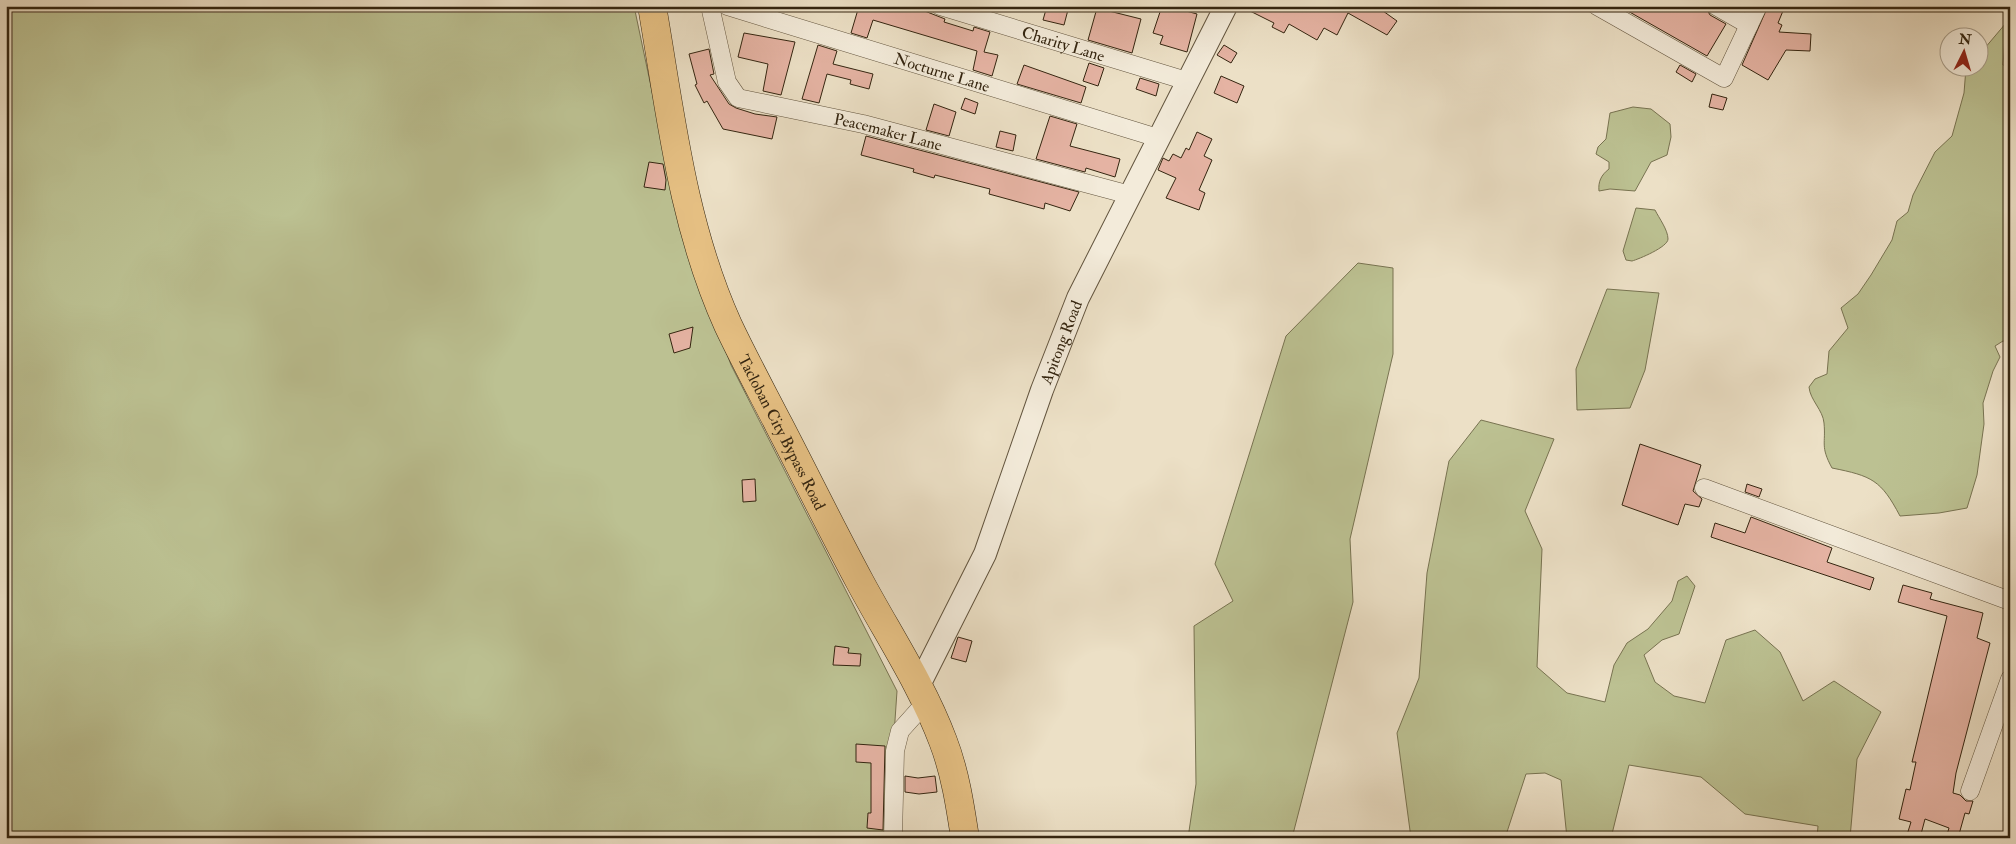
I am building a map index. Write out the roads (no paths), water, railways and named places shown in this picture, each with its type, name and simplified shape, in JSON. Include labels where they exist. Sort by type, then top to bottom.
[{"type":"highway","name":"Tacloban City Bypass Road","points":[[652,6],[686,205],[695,241],[740,349],[855,573],[922,695],[944,742],[954,777],[965,838]]},
{"type":"street","name":"Peacemaker Lane","points":[[710,6],[727,82],[738,98],[864,124],[1130,195]]},
{"type":"street","name":"Nocturne Lane","points":[[727,6],[1158,138]]},
{"type":"street","name":"Charity Lane","points":[[940,6],[1188,81]]},
{"type":"street","points":[[1597,6],[1724,78],[1758,6]]},
{"type":"street","points":[[1716,6],[1749,25]]},
{"type":"street","name":"Apitong Road","points":[[922,695],[985,554],[1042,390],[1078,298],[1188,81],[1221,8]]},
{"type":"street","points":[[1704,488],[2010,602]]},
{"type":"street","points":[[1970,791],[2010,679]]},
{"type":"street","points":[[893,838],[895,751],[900,731],[922,695]]}]
